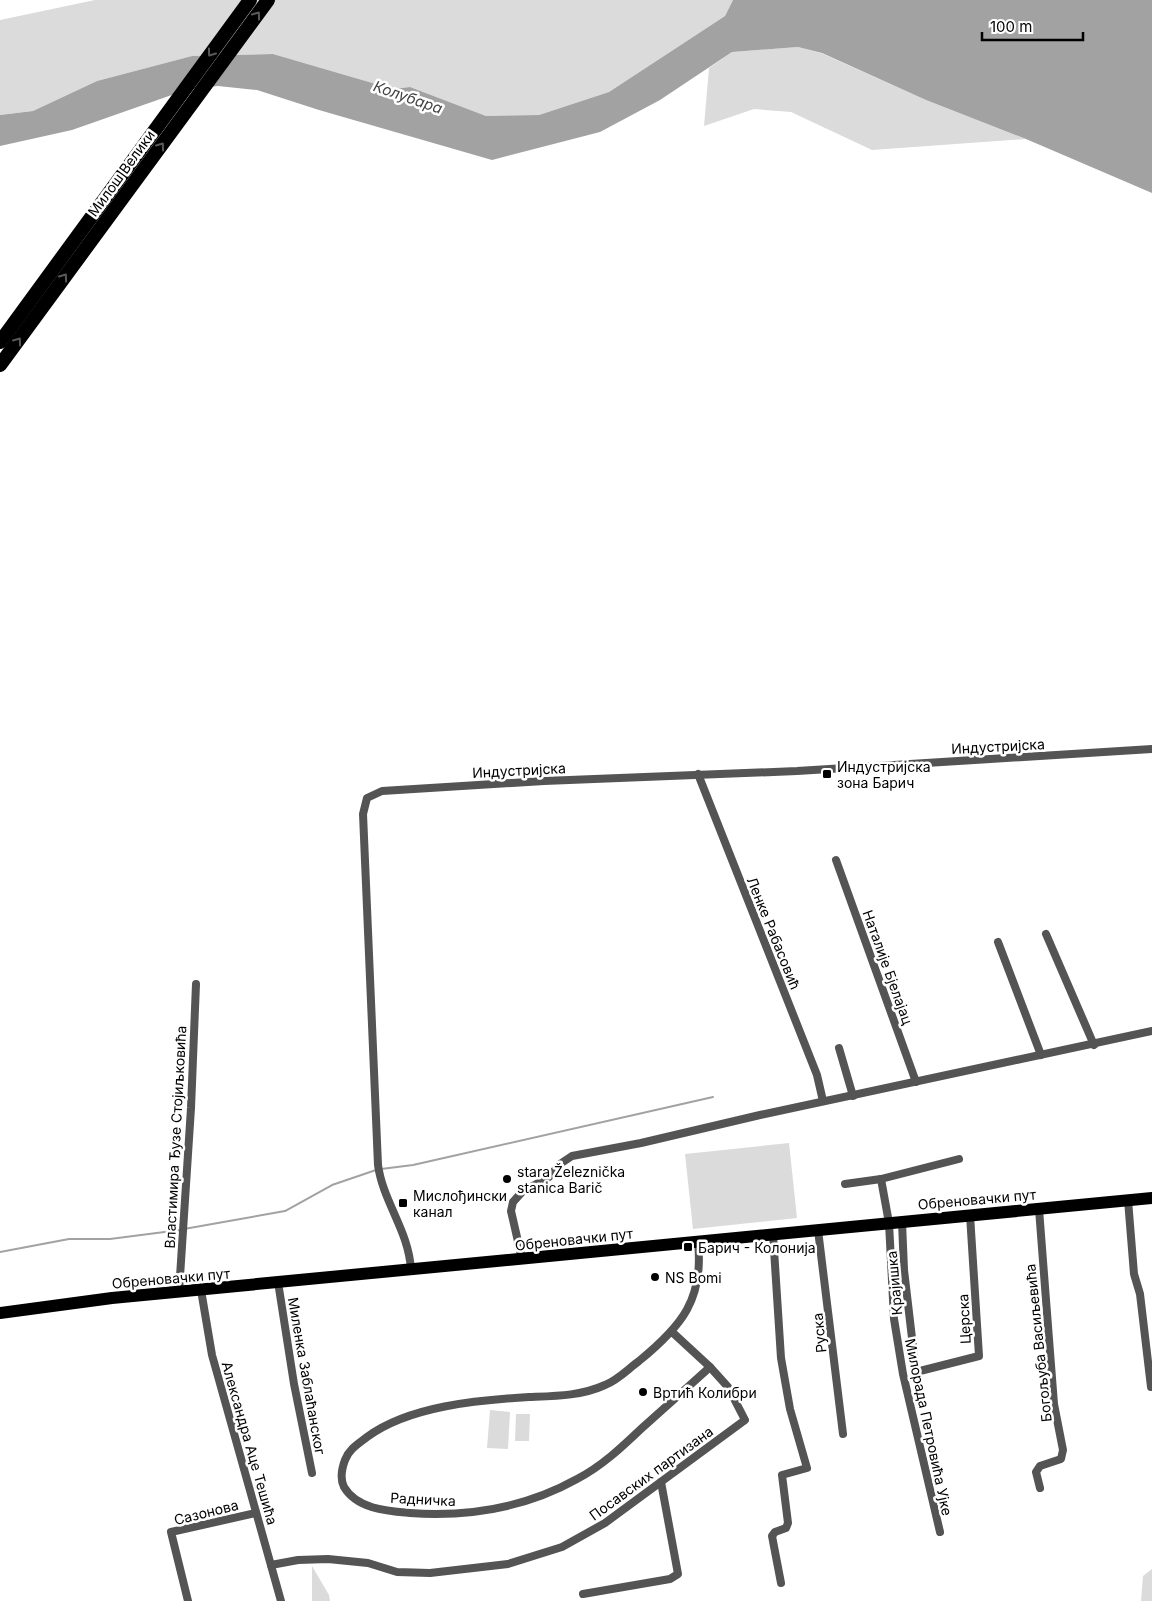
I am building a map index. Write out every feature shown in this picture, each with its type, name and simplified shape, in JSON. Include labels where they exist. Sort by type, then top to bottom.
[{"type":"highway","name":"Милош Велики","points":[[0,365],[30,312],[250,0]]},
{"type":"highway","name":"Милош Велики","points":[[0,342],[30,312],[268,0]]},
{"type":"main road","name":"Обреновачки пут","points":[[0,1313],[78,1302],[278,1282],[1152,1198]]},
{"type":"street","name":"Индустријска","points":[[411,1270],[409,1246],[385,1193],[378,1165],[363,814],[367,798],[382,791],[544,780],[797,771],[1152,749]]},
{"type":"street","name":"Ленке Рабасовић","points":[[698,774],[817,1075],[823,1101]]},
{"type":"street","name":"Наталије Бјелајац","points":[[836,860],[916,1082]]},
{"type":"street","points":[[1046,934],[1094,1045]]},
{"type":"street","points":[[998,942],[1041,1055]]},
{"type":"street","name":"Властимира Ђузе Стојиљковића","points":[[179,1292],[192,1108],[196,984]]},
{"type":"street","points":[[522,1259],[512,1211],[513,1202],[522,1192],[549,1176],[560,1164],[572,1156],[641,1143],[823,1101],[1094,1045],[1152,1031]]},
{"type":"street","points":[[839,1048],[853,1096]]},
{"type":"street","points":[[845,1184],[881,1179],[959,1159]]},
{"type":"street","name":"Милорада Петровића Ујке","points":[[881,1179],[895,1222],[894,1319],[903,1374],[940,1532]]},
{"type":"street","points":[[1128,1200],[1134,1274],[1140,1294],[1151,1387]]},
{"type":"street","name":"Богољуба Васиљевића","points":[[1039,1209],[1054,1396],[1063,1450],[1062,1460],[1040,1466],[1036,1472],[1040,1488]]},
{"type":"street","name":"Церска","points":[[916,1372],[978,1356],[970,1215]]},
{"type":"street","name":"Крајишка","points":[[895,1222],[916,1372]]},
{"type":"street","name":"Руска","points":[[818,1230],[843,1434]]},
{"type":"street","points":[[772,1234],[781,1358],[790,1409],[806,1468],[782,1475],[788,1523],[786,1528],[775,1532],[772,1536],[782,1583]]},
{"type":"street","name":"Радничка","points":[[698,1242],[700,1269],[695,1295],[686,1313],[672,1331],[650,1352],[605,1385],[580,1393],[456,1405],[410,1416],[384,1426],[351,1450],[343,1468],[343,1484],[349,1493],[363,1504],[390,1511],[435,1514],[490,1510],[544,1495],[579,1479],[610,1457],[710,1367]]},
{"type":"street","name":"Миленка Заблаћанског","points":[[278,1282],[294,1384],[312,1473]]},
{"type":"street","name":"Александра Аце Тешића","points":[[201,1290],[212,1355],[281,1601]]},
{"type":"street","points":[[672,1331],[710,1367]]},
{"type":"street","name":"Посавских партизана","points":[[271,1565],[298,1560],[328,1559],[368,1563],[398,1572],[430,1573],[508,1564],[562,1547],[605,1523],[745,1420],[728,1387],[710,1367]]},
{"type":"street","points":[[583,1594],[670,1579],[678,1574],[661,1482]]},
{"type":"street","name":"Сазонова","points":[[188,1601],[171,1532],[256,1513]]},
{"type":"shaded area","points":[[95,0],[733,0],[725,16],[609,92],[539,115],[486,116],[410,87],[393,89],[273,54],[192,56],[97,81],[33,111],[0,115],[0,20]]},
{"type":"shaded area","points":[[798,47],[821,53],[926,100],[1026,139],[872,150],[791,112],[754,109],[704,126],[709,68],[732,52]]},
{"type":"shaded area","points":[[789,1143],[797,1218],[693,1229],[685,1154]]},
{"type":"shaded area","points":[[490,1410],[510,1412],[508,1449],[487,1448]]},
{"type":"shaded area","points":[[516,1414],[530,1414],[529,1441],[515,1441]]},
{"type":"shaded area","points":[[312,1566],[329,1595],[330,1601],[312,1601]]},
{"type":"shaded area","points":[[1152,1569],[1152,1601],[1141,1601],[1143,1576]]},
{"type":"water","name":"Колубара","points":[[733,0],[1152,0],[1152,193],[1026,139],[926,100],[822,53],[798,47],[732,52],[660,100],[600,132],[492,160],[257,90],[218,86],[186,90],[72,130],[0,146],[0,115],[33,111],[97,81],[192,56],[273,54],[393,89],[410,87],[486,116],[539,115],[609,92],[725,16]]},
{"type":"waterway","points":[[381,1169],[413,1165],[713,1097]]},
{"type":"waterway","points":[[184,1229],[285,1211],[332,1185],[376,1170]]},
{"type":"waterway","points":[[0,1252],[69,1239],[110,1239],[180,1230]]},
{"type":"place","name":"Индустријска зона Барич","points":[[827,774]]},
{"type":"place","name":"stara Železnička stanica Barič","points":[[507,1179]]},
{"type":"place","name":"Мислођински канал","points":[[403,1203]]},
{"type":"place","name":"Барич - Колонија","points":[[688,1247]]},
{"type":"place","name":"NS Bomi","points":[[655,1277]]},
{"type":"place","name":"Вртић Колибри","points":[[643,1392]]}]
